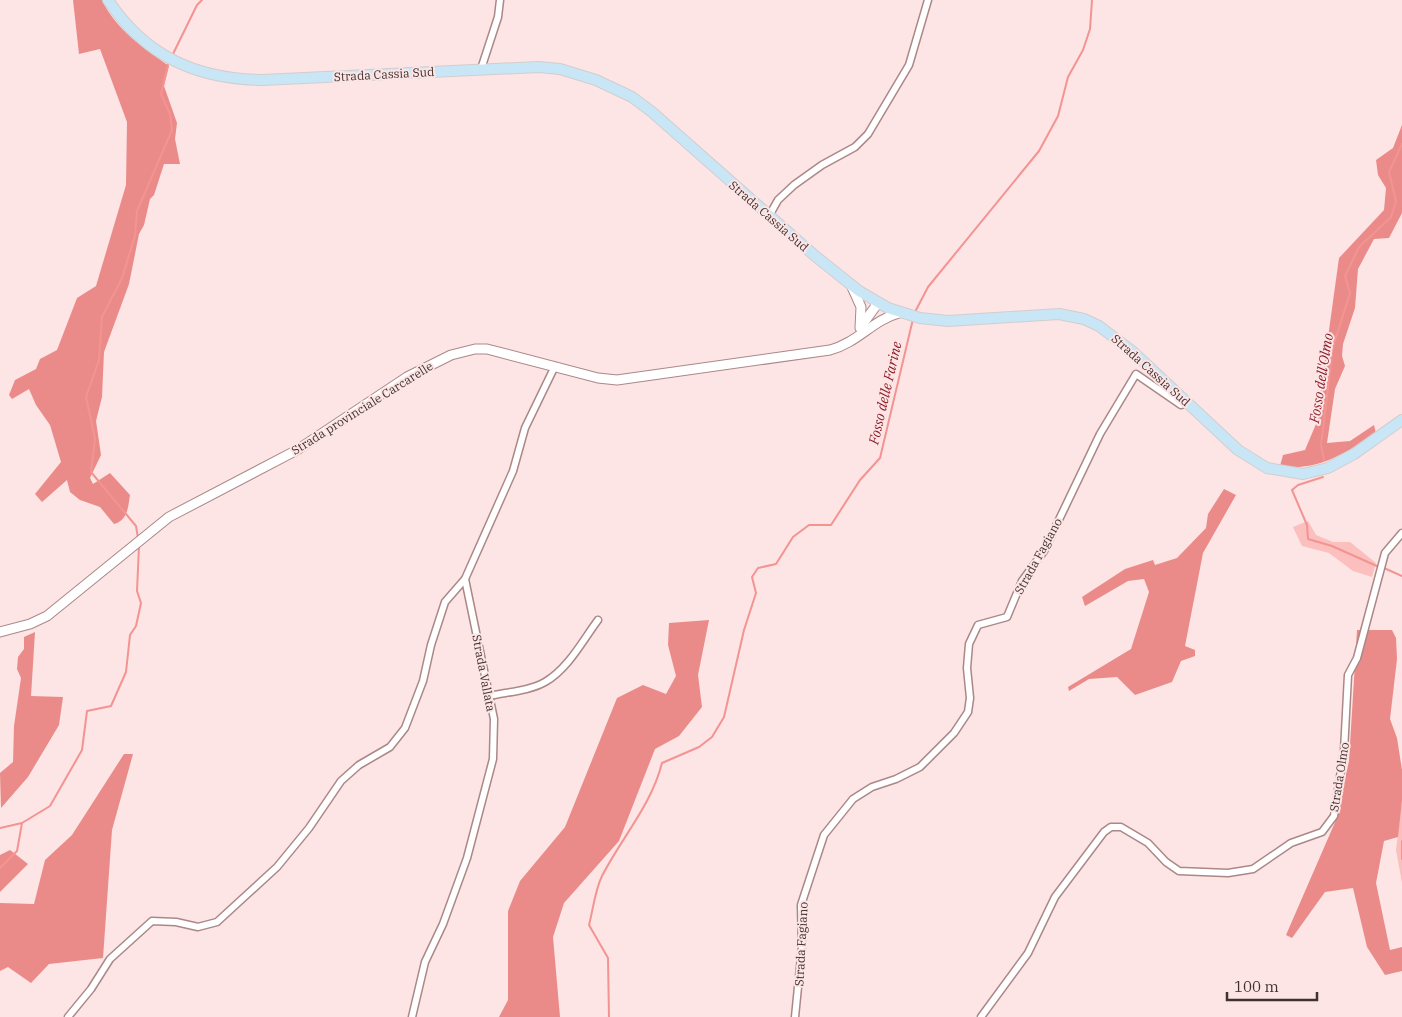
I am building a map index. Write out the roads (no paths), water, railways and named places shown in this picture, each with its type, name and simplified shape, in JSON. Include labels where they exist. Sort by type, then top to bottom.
[{"type":"main road","name":"Strada Cassia Sud","points":[[108,0],[130,29],[157,51],[190,68],[226,78],[262,80],[521,67],[560,69],[614,87],[652,112],[769,216],[850,284],[878,303],[904,314],[920,318],[972,321],[1044,314],[1084,319],[1115,336],[1238,450],[1267,468],[1290,474],[1316,472],[1341,462],[1402,420]]},
{"type":"main road","points":[[850,284],[862,307],[865,327]]},
{"type":"main road","points":[[865,327],[875,318],[878,303]]},
{"type":"main road","points":[[865,327],[885,317],[904,314]]},
{"type":"main road","name":"Strada provinciale Carcarelle","points":[[0,632],[30,624],[55,611],[144,535],[175,513],[297,450],[407,377],[451,355],[474,349],[487,349],[598,378],[618,380],[830,350],[855,338],[865,327]]},
{"type":"street","points":[[481,69],[498,17],[500,0]]},
{"type":"street","points":[[769,216],[778,200],[794,185],[854,148],[868,134],[909,64],[928,0]]},
{"type":"street","points":[[68,1017],[91,989],[110,960],[152,921],[176,922],[198,927],[217,922],[277,867],[309,828],[341,781],[359,765],[390,748],[405,728],[423,681],[431,645],[445,602],[465,579],[513,471],[525,428],[555,366]]},
{"type":"street","name":"Strada Fagiano","points":[[795,1017],[802,947],[801,905],[824,835],[853,798],[872,787],[896,779],[920,767],[954,733],[968,712],[970,698],[967,668],[969,644],[978,625],[1007,617],[1022,581],[1044,551],[1100,434],[1136,374],[1181,405],[1188,403]]},
{"type":"street","name":"Strada Olmo","points":[[981,1017],[1028,953],[1055,897],[1104,832],[1112,827],[1121,827],[1148,843],[1166,862],[1179,871],[1228,873],[1253,869],[1291,843],[1322,832],[1334,816],[1344,751],[1348,674],[1357,658],[1382,562],[1386,553],[1402,533]]},
{"type":"street","name":"Strada Vallata","points":[[412,1017],[425,962],[443,924],[464,866],[493,759],[494,719],[465,579]]},
{"type":"street","points":[[489,696],[546,682],[564,666],[598,620]]},
{"type":"waterway","points":[[172,56],[197,5],[202,0]]},
{"type":"waterway","name":"Fosso delle Farine","points":[[915,312],[928,287],[1039,151],[1058,116],[1068,77],[1083,50],[1090,29],[1092,0]]},
{"type":"waterway","points":[[138,538],[136,526],[91,472],[95,439],[86,397],[99,360],[102,317],[122,278],[135,236],[137,211],[172,130],[170,114],[161,94],[168,64]]},
{"type":"waterway","name":"Fosso dell'Olmo","points":[[1324,460],[1321,445],[1333,347],[1350,293],[1345,276],[1359,247],[1391,217],[1396,201],[1389,172],[1402,144]]},
{"type":"waterway","name":"Fosso delle Farine","points":[[609,1017],[608,958],[589,925],[602,876],[651,793],[662,763],[699,747],[712,737],[724,717],[744,630],[756,593],[752,577],[758,568],[776,564],[793,537],[809,525],[831,525],[860,480],[880,458],[913,319]]},
{"type":"waterway","name":"Fosso dell'Olmo","points":[[1323,477],[1298,485],[1292,490],[1307,525],[1308,539],[1332,546],[1379,567]]},
{"type":"waterway","points":[[0,868],[17,851],[22,823],[50,806],[82,750],[87,711],[111,706],[126,672],[130,635],[136,626],[141,603],[137,591],[139,546]]},
{"type":"waterway","name":"Fosso dell'Olmo","points":[[1384,568],[1402,576]]},
{"type":"waterway","points":[[0,828],[22,823]]},
{"type":"waterway","name":"Fosso dell'Olmo","points":[[1402,841],[1402,859]]}]
